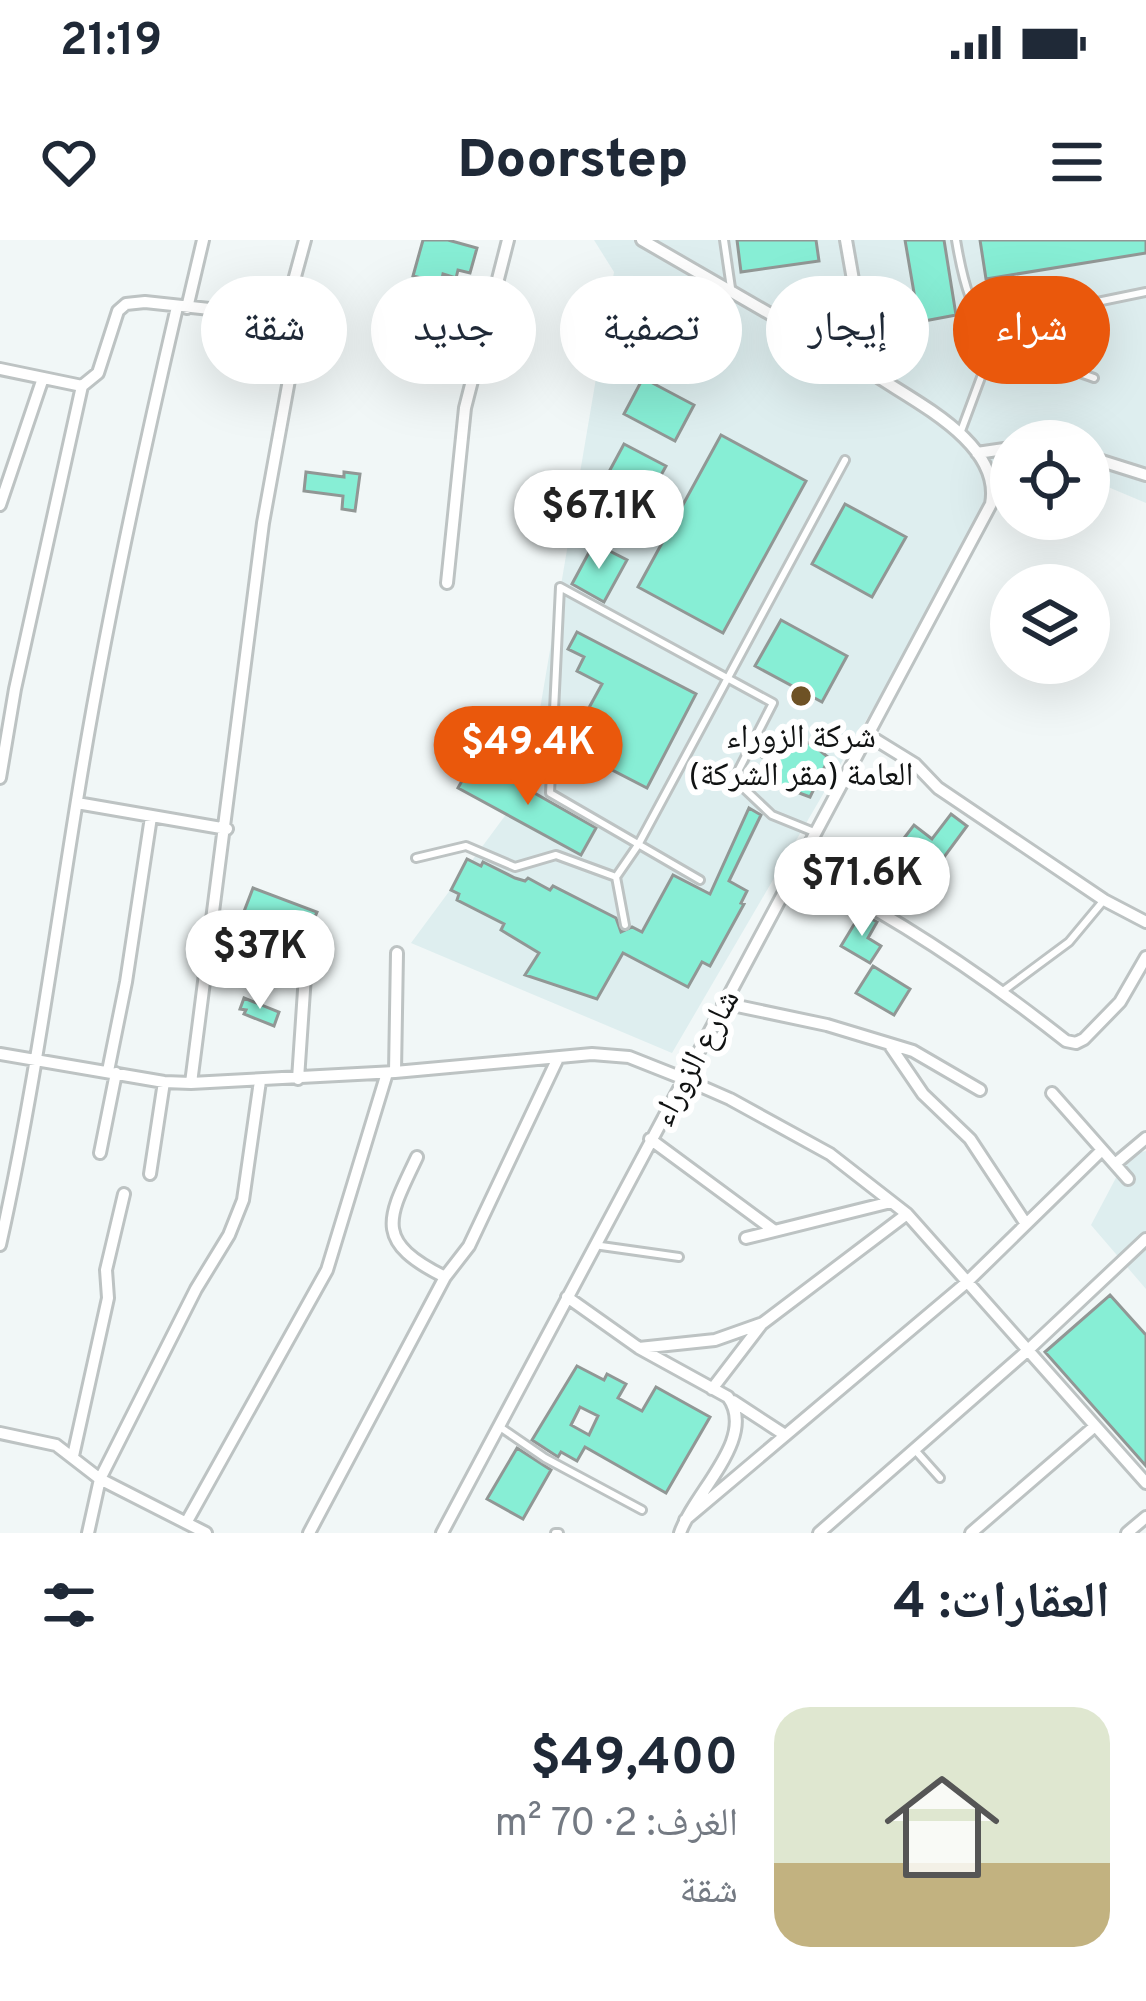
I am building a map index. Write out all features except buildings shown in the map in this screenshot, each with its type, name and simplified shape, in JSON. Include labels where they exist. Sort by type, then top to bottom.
[{"type":"street","points":[[0,1245],[37,1060],[76,803],[137,480],[203,240]]},
{"type":"street","points":[[295,276],[304,240]]},
{"type":"street","points":[[447,583],[466,408],[508,240]]},
{"type":"street","points":[[642,240],[709,276]]},
{"type":"street","points":[[845,240],[851,276]]},
{"type":"street","points":[[0,778],[24,645],[82,386],[98,374],[111,327],[126,304],[201,310]]},
{"type":"street","points":[[0,368],[82,386]]},
{"type":"street","points":[[0,505],[5,472],[44,378]]},
{"type":"street","points":[[191,1082],[263,523],[288,384]]},
{"type":"street","points":[[887,384],[960,435],[977,453],[990,451]]},
{"type":"street","name":"شارع الزوراء","points":[[442,1533],[991,504],[990,470],[977,453]]},
{"type":"street","points":[[1110,464],[1146,475]]},
{"type":"street","points":[[868,735],[1104,900],[1146,922]]},
{"type":"street","points":[[76,803],[227,829]]},
{"type":"street","points":[[100,1153],[151,817]]},
{"type":"street","points":[[795,867],[907,927],[1003,991],[1066,1041],[1076,1042],[1120,1002],[1146,957]]},
{"type":"street","points":[[298,1079],[307,946]]},
{"type":"street","points":[[187,1523],[327,1270],[391,1072],[397,953]]},
{"type":"street","points":[[723,1003],[827,1025],[914,1051],[980,1090]]},
{"type":"street","points":[[890,1046],[923,1094],[970,1138],[1026,1224]]},
{"type":"street","points":[[0,1054],[164,1082],[298,1079],[558,1058],[629,1057],[730,1099],[830,1154],[907,1214],[1146,1483]]},
{"type":"street","points":[[309,1533],[445,1277],[469,1246],[558,1058]]},
{"type":"street","points":[[88,1533],[100,1479],[243,1200],[260,1081]]},
{"type":"street","points":[[150,1174],[164,1082]]},
{"type":"street","points":[[1052,1094],[1128,1179]]},
{"type":"street","points":[[1115,1165],[1146,1138]]},
{"type":"street","points":[[650,1139],[772,1229]]},
{"type":"street","points":[[685,1520],[966,1283],[1102,1150]]},
{"type":"street","points":[[418,1157],[389,1215],[400,1246],[445,1277]]},
{"type":"street","points":[[73,1456],[109,1298],[106,1270],[124,1194]]},
{"type":"street","points":[[746,1238],[892,1202]]},
{"type":"street","points":[[712,1389],[763,1323],[907,1214]]},
{"type":"street","points":[[820,1533],[1027,1351],[1146,1238]]},
{"type":"street","points":[[566,1297],[639,1348],[785,1435]]},
{"type":"street","points":[[639,1348],[715,1340],[763,1323]]},
{"type":"street","points":[[680,1533],[734,1439],[740,1418],[728,1397]]},
{"type":"street","points":[[970,1533],[1094,1426]]},
{"type":"street","points":[[0,1433],[56,1445],[100,1479],[206,1533]]},
{"type":"street","points":[[1127,1533],[1146,1517]]},
{"type":"lane","points":[[724,240],[729,276]]},
{"type":"lane","points":[[956,240],[963,276]]},
{"type":"lane","points":[[1110,299],[1146,292]]},
{"type":"lane","points":[[960,435],[979,384]]},
{"type":"lane","points":[[625,925],[616,877],[638,845],[845,460]]},
{"type":"lane","points":[[700,880],[550,793],[560,587],[773,703],[734,779],[772,815],[814,832]]},
{"type":"lane","points":[[416,858],[466,846],[515,867],[556,855],[616,877]]},
{"type":"lane","points":[[1003,991],[1069,943],[1104,900]]},
{"type":"lane","points":[[594,1245],[679,1257]]},
{"type":"lane","points":[[498,1426],[545,1458],[642,1510]]},
{"type":"lane","points":[[914,1450],[940,1478]]},
{"type":"shaded area","points":[[594,240],[1146,240],[1146,503],[1110,488],[1110,420],[990,420],[990,508],[672,1053],[411,943],[527,786],[595,384],[742,384],[742,276],[613,276]]},
{"type":"shaded area","points":[[1146,1151],[1146,1289],[1091,1225],[1128,1155]]},
{"type":"place","name":"شركة الزوراء العامة (مقر الشركة)","points":[[801,696]]}]
